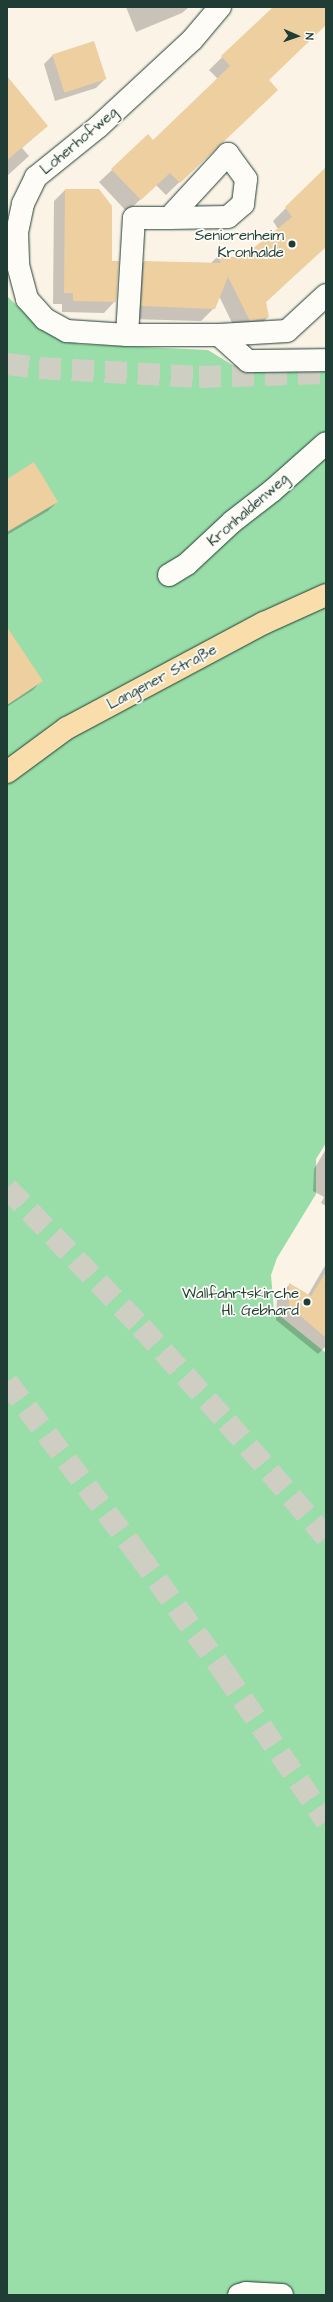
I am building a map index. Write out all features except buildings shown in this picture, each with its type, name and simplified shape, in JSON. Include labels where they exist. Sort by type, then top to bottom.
[{"type":"main road","name":"Langener Straße","points":[[7,772],[67,728],[257,627],[326,595]]},
{"type":"street","name":"Loherhofweg","points":[[220,7],[192,40],[98,127],[36,177],[23,204],[17,232],[18,265],[27,298],[45,319],[67,331],[127,335],[218,335],[287,331],[326,295]]},
{"type":"street","points":[[127,335],[134,218],[169,218]]},
{"type":"street","points":[[218,335],[248,361],[326,360]]},
{"type":"street","name":"Kronhaldenweg","points":[[169,575],[187,564],[232,522],[272,491],[326,443]]},
{"type":"street","points":[[239,2295],[246,2293],[282,2295]]},
{"type":"green space","points":[[7,296],[40,328],[78,344],[208,350],[242,371],[326,369],[326,1143],[316,1159],[316,1194],[277,1258],[271,1275],[274,1311],[326,1353],[326,2295],[7,2295]]},
{"type":"tunnel","points":[[7,364],[39,368],[199,377],[326,373]]},
{"type":"tunnel","points":[[7,1188],[141,1327],[227,1422],[326,1537]]},
{"type":"tunnel","points":[[7,1382],[138,1554],[224,1672],[326,1821]]},
{"type":"place","name":"Seniorenheim Kronhalde","points":[[292,244]]},
{"type":"place","name":"Wallfahrtskirche Hl. Gebhard","points":[[307,1302]]}]
